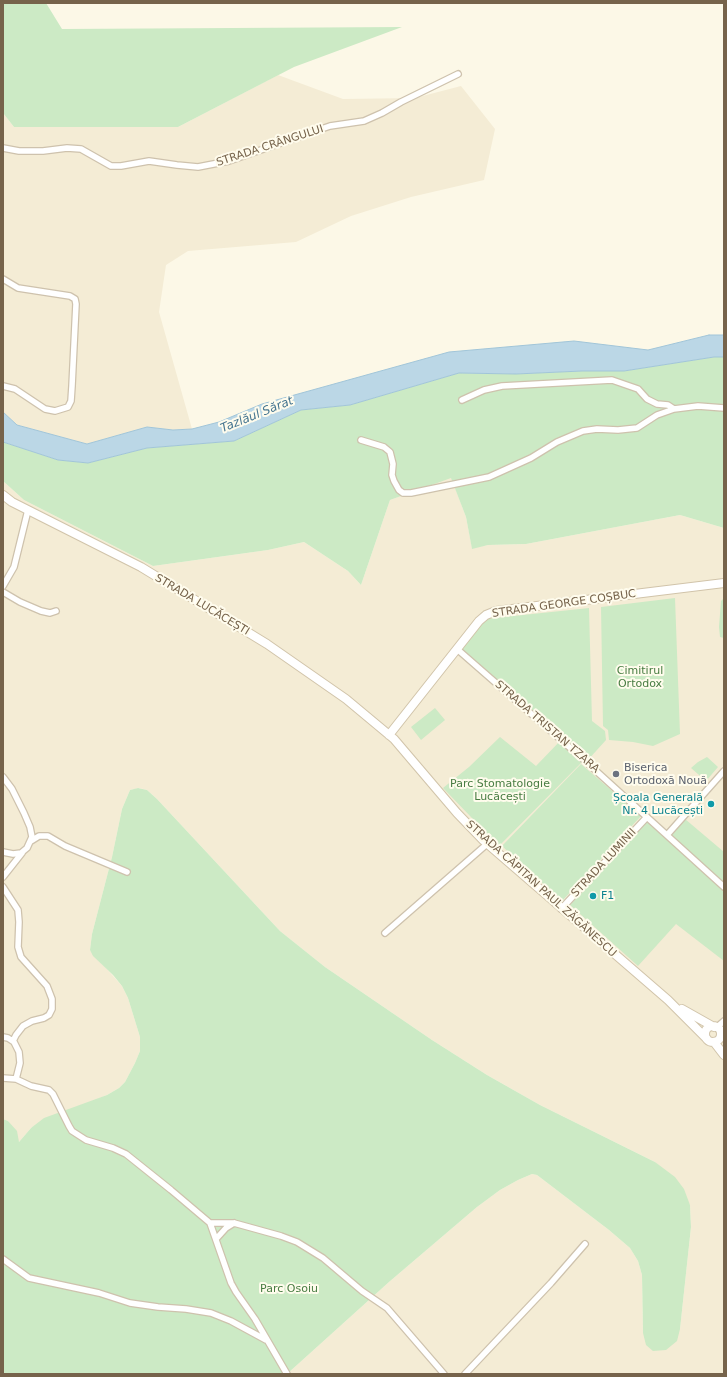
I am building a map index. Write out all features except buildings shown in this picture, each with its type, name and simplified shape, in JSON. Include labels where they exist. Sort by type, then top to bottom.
[{"type":"main road","name":"STRADA LUCĂCEȘTI","points":[[3,495],[12,502],[141,568],[267,644],[346,698],[389,735]]},
{"type":"main road","name":"STRADA GEORGE COȘBUC","points":[[389,735],[486,614],[496,611],[724,582]]},
{"type":"main road","name":"STRADA CĂPITAN PAUL ZĂGĂNESCU","points":[[389,735],[413,761],[457,814],[487,844],[716,1041],[724,1055]]},
{"type":"main road","name":"STRADA CĂPITAN PAUL ZĂGĂNESCU","points":[[668,1000],[693,1016],[718,1029]]},
{"type":"main road","points":[[709,1028],[718,1029],[720,1035],[716,1041],[705,1035],[709,1028]]},
{"type":"street","name":"STRADA CRÂNGULUI","points":[[3,148],[19,151],[43,151],[68,148],[81,149],[111,166],[121,166],[149,161],[177,166],[198,167],[229,161],[330,126],[364,121],[458,74]]},
{"type":"street","points":[[3,279],[18,288],[70,296],[75,299],[76,304],[71,401],[68,408],[55,411],[45,409],[15,389],[3,386]]},
{"type":"street","points":[[462,400],[484,390],[502,386],[612,380],[638,389],[647,399],[657,404],[668,405],[674,409]]},
{"type":"street","points":[[361,440],[384,447],[390,452],[393,464],[392,475],[394,481],[399,490],[403,493],[411,493],[489,477],[532,458],[557,442],[583,431],[597,429],[618,430],[637,428],[657,415],[674,409],[698,406],[724,408]]},
{"type":"street","points":[[3,586],[14,567],[28,510]]},
{"type":"street","points":[[3,592],[40,611],[56,611]]},
{"type":"street","name":"STRADA TRISTAN TZARA","points":[[457,649],[648,817],[724,887]]},
{"type":"street","points":[[668,835],[724,771]]},
{"type":"street","points":[[3,777],[12,789],[24,813],[31,833],[31,841]]},
{"type":"street","name":"STRADA LUMINII","points":[[561,908],[648,817]]},
{"type":"street","points":[[3,877],[31,841],[39,836],[48,836],[65,846],[127,872]]},
{"type":"street","points":[[385,934],[487,844]]},
{"type":"street","points":[[3,852],[13,854],[24,851]]},
{"type":"street","points":[[3,887],[18,910],[18,946],[21,957],[47,986],[52,999],[52,1009],[49,1015],[44,1018],[32,1020],[23,1026],[13,1041]]},
{"type":"street","points":[[718,1029],[724,1021]]},
{"type":"street","points":[[3,1037],[13,1041],[17,1046],[20,1062],[16,1079]]},
{"type":"street","points":[[3,1078],[16,1079],[31,1086],[49,1090],[53,1094],[69,1126],[77,1135],[86,1140],[120,1151],[136,1162],[210,1223],[234,1288],[255,1319],[287,1374]]},
{"type":"street","points":[[210,1223],[234,1223],[281,1236],[297,1242],[324,1258],[357,1288],[387,1308],[444,1374]]},
{"type":"street","points":[[216,1239],[226,1228],[234,1223]]},
{"type":"street","points":[[465,1374],[551,1283],[585,1244]]},
{"type":"street","points":[[3,1259],[29,1278],[99,1293],[130,1303],[211,1313],[231,1321],[266,1340]]},
{"type":"shaded area","points":[[278,75],[343,99],[415,98],[461,86],[495,129],[484,180],[411,197],[351,216],[296,242],[188,251],[166,265],[159,312],[192,429],[173,430],[147,427],[87,444],[17,425],[3,412],[3,113],[14,127],[178,127]]},
{"type":"shaded area","points":[[451,477],[466,517],[472,548],[488,545],[526,544],[680,515],[724,528],[724,1374],[287,1374],[389,1282],[477,1207],[500,1190],[532,1174],[537,1175],[630,1248],[638,1261],[642,1275],[643,1333],[680,1329],[691,1227],[690,1205],[655,1162],[540,1105],[487,1075],[432,1040],[325,967],[280,931],[147,790],[139,788],[130,790],[122,809],[112,857],[92,934],[90,950],[122,986],[128,998],[140,1037],[140,1051],[135,1063],[125,1082],[119,1088],[107,1095],[31,1128],[19,1142],[8,1121],[3,1119],[3,481],[24,500],[153,566],[268,550],[304,542],[348,571],[361,585],[390,500]]},
{"type":"green space","points":[[3,3],[46,3],[62,29],[402,27],[294,67],[178,127],[14,127],[3,113]]},
{"type":"green space","points":[[714,357],[724,357],[724,528],[680,515],[526,544],[488,545],[472,549],[466,517],[451,478],[390,500],[361,585],[348,571],[304,542],[268,550],[153,566],[24,500],[3,481],[3,442],[58,460],[88,463],[147,448],[234,441],[301,410],[350,405],[459,373],[516,374],[624,371]]},
{"type":"green space","name":"Cimitirul Ortodox","points":[[675,598],[680,734],[653,746],[633,742],[609,740],[608,730],[603,726],[601,607]]},
{"type":"green space","points":[[724,598],[724,638],[720,637],[719,627],[721,601]]},
{"type":"green space","points":[[589,608],[592,721],[605,731],[606,740],[587,761],[460,651],[485,619]]},
{"type":"green space","points":[[435,708],[445,720],[421,740],[411,727]]},
{"type":"green space","name":"Parc Stomatologie Lucăcești","points":[[500,737],[536,766],[561,740],[584,760],[499,846],[443,788],[469,767]]},
{"type":"green space","points":[[707,757],[718,767],[706,781],[691,768]]},
{"type":"green space","points":[[581,764],[641,816],[562,901],[502,846]]},
{"type":"green space","name":"Parc Osoiu","points":[[138,788],[147,790],[157,799],[280,931],[325,967],[432,1040],[487,1075],[540,1105],[655,1162],[675,1177],[684,1189],[690,1205],[691,1227],[680,1329],[677,1341],[666,1350],[653,1351],[646,1345],[643,1333],[642,1275],[638,1261],[630,1248],[537,1175],[532,1174],[500,1190],[477,1207],[389,1282],[287,1374],[3,1374],[3,1119],[8,1121],[17,1131],[19,1142],[31,1128],[44,1118],[107,1095],[119,1088],[125,1082],[140,1051],[140,1037],[128,998],[122,986],[93,956],[90,950],[92,934],[112,857],[122,809],[130,790]]},
{"type":"green space","points":[[685,819],[724,852],[724,884],[671,836]]},
{"type":"green space","points":[[646,821],[724,891],[724,961],[676,924],[638,966],[570,905]]},
{"type":"water","name":"Tazlăul Sărat","points":[[709,335],[724,335],[724,357],[714,357],[624,371],[516,374],[459,373],[350,405],[301,410],[234,441],[147,448],[88,463],[58,460],[3,442],[3,412],[17,425],[87,444],[147,427],[173,430],[192,429],[219,422],[262,404],[449,352],[574,341],[648,350]]},
{"type":"place","name":"Biserica Ortodoxă Nouă","points":[[616,774]]},
{"type":"place","name":"Școala Generală Nr. 4 Lucăcești","points":[[711,804]]},
{"type":"place","name":"F1","points":[[593,896]]}]
